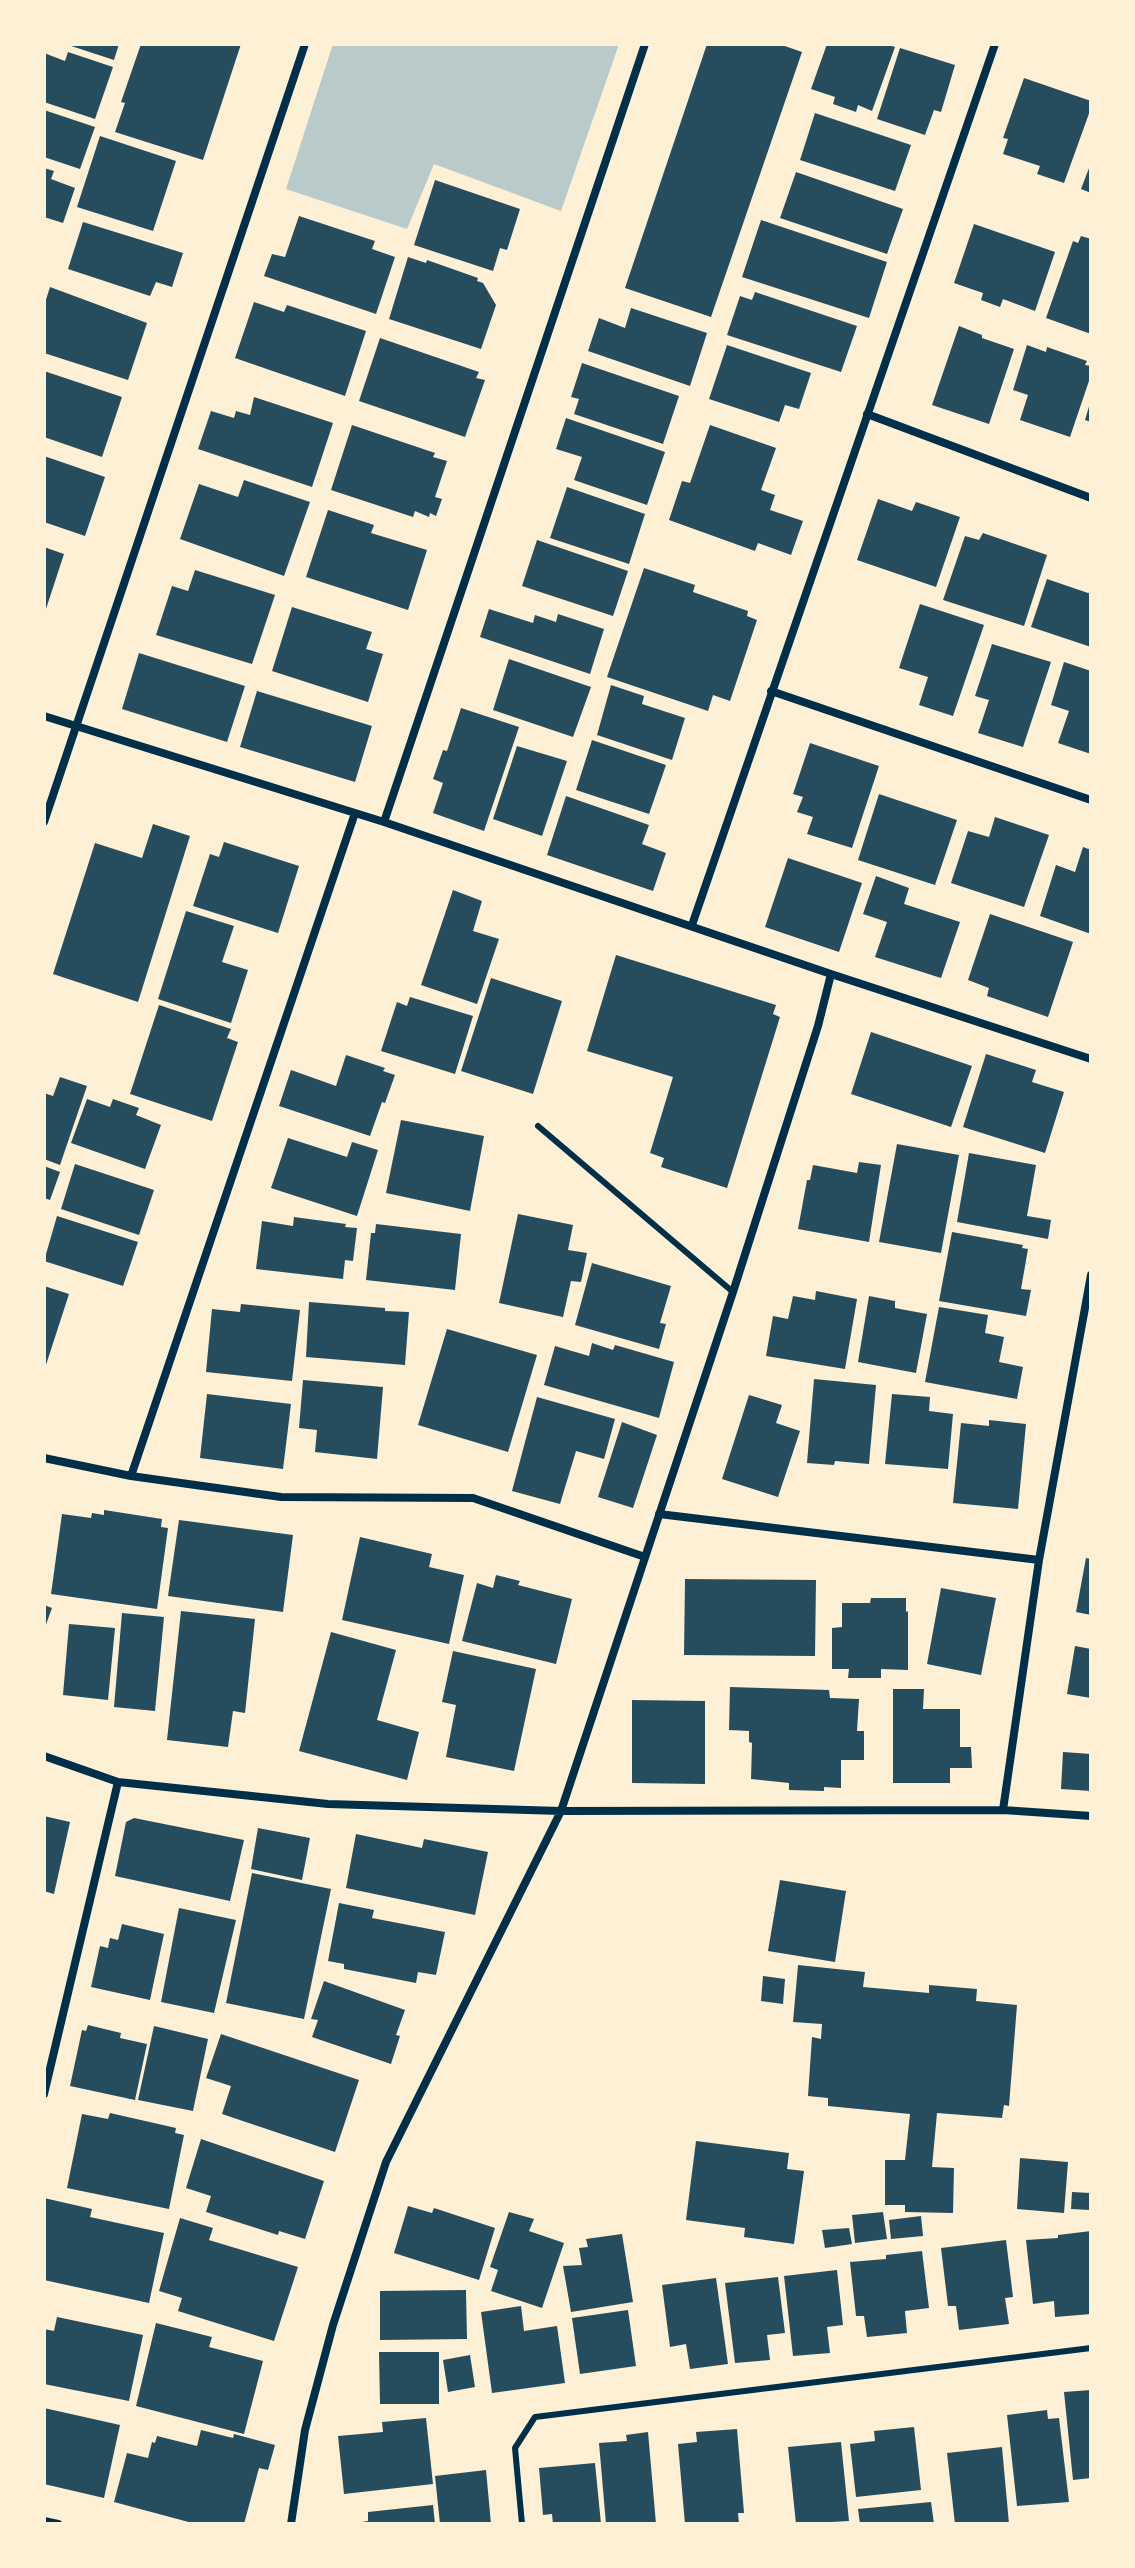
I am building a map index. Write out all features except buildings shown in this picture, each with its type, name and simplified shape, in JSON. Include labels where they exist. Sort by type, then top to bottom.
[{"type":"street","points":[[44,822],[305,44]]},
{"type":"street","points":[[384,822],[645,44]]},
{"type":"street","points":[[692,925],[995,44]]},
{"type":"street","points":[[867,414],[1091,498]]},
{"type":"street","points":[[771,691],[1091,800]]},
{"type":"street","points":[[44,716],[384,822],[1091,1059]]},
{"type":"street","points":[[131,1476],[355,813]]},
{"type":"street","points":[[291,2524],[305,2430],[333,2325],[386,2162],[561,1811],[733,1292],[818,1026],[831,974]]},
{"type":"street","points":[[1003,1810],[1039,1560],[1091,1275]]},
{"type":"street","points":[[44,1458],[131,1476],[281,1497],[473,1498],[645,1557]]},
{"type":"street","points":[[659,1514],[1039,1560]]},
{"type":"street","points":[[44,1756],[118,1782],[328,1804],[561,1811],[1003,1810],[1091,1816]]},
{"type":"street","points":[[44,2094],[118,1782]]},
{"type":"street","points":[[44,2521],[58,2524]]},
{"type":"lane","points":[[538,1126],[733,1292]]},
{"type":"lane","points":[[522,2524],[515,2448],[535,2417],[1091,2348]]},
{"type":"shaded area","points":[[333,44],[619,44],[561,211],[434,164],[407,229],[286,189]]}]
